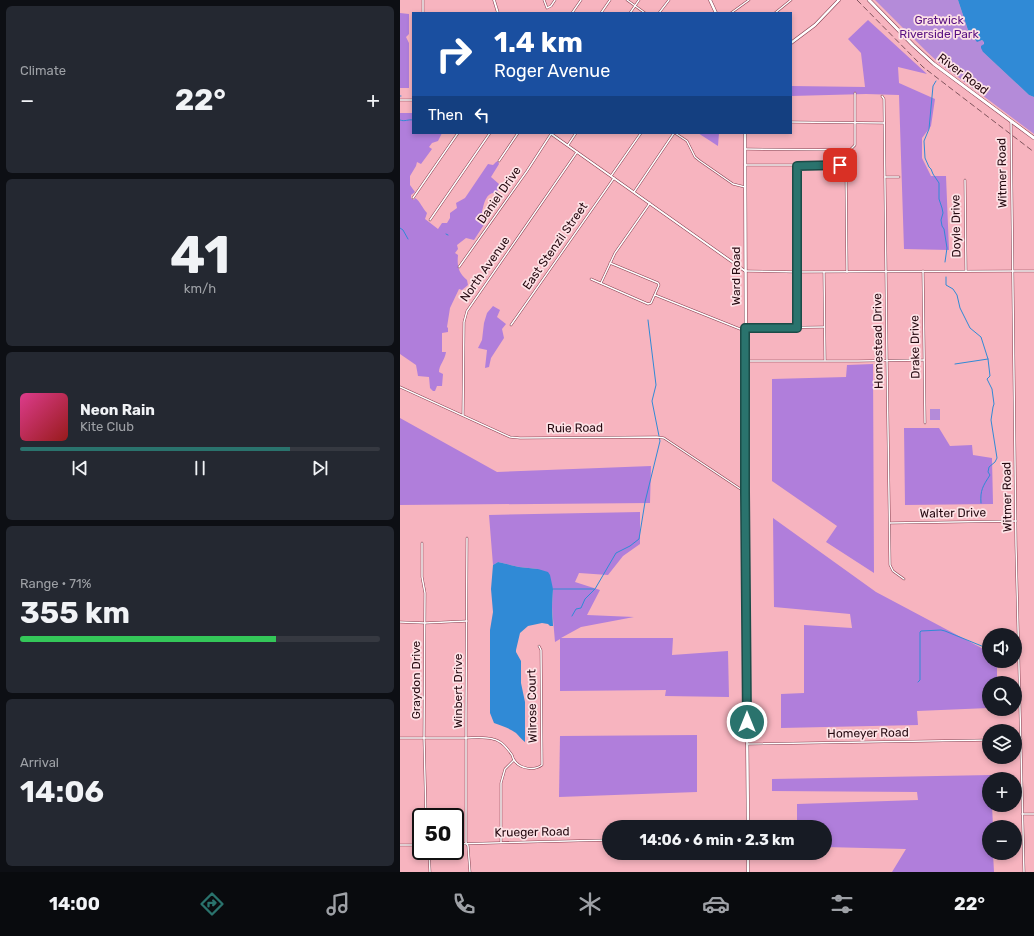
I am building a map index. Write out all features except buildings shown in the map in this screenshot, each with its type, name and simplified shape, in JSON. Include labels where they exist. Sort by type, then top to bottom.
[{"type":"main road","points":[[710,0],[716,12]]},
{"type":"main road","points":[[792,42],[815,24],[839,0]]},
{"type":"main road","name":"River Road","points":[[869,0],[934,64],[1034,138]]},
{"type":"main road","name":"Ward Road","points":[[745,134],[745,492],[748,820]]},
{"type":"main road","points":[[748,860],[748,872]]},
{"type":"street","points":[[423,0],[423,12]]},
{"type":"street","points":[[494,0],[498,12]]},
{"type":"street","points":[[544,0],[547,8],[551,6],[555,0]]},
{"type":"street","points":[[573,12],[581,0]]},
{"type":"street","points":[[602,12],[610,0]]},
{"type":"street","points":[[627,0],[644,12]]},
{"type":"street","points":[[631,12],[639,0]]},
{"type":"street","points":[[660,12],[668,0]]},
{"type":"street","points":[[732,12],[749,0]]},
{"type":"street","points":[[776,12],[791,0]]},
{"type":"street","points":[[745,149],[850,150],[855,145],[855,93]]},
{"type":"street","name":"Homestead Drive","points":[[882,96],[884,99],[886,361],[890,565],[893,571],[904,578]]},
{"type":"street","points":[[400,100],[412,100]]},
{"type":"street","name":"Witmer Road","points":[[1011,121],[1016,521],[1021,724]]},
{"type":"street","points":[[792,122],[884,123]]},
{"type":"street","points":[[413,198],[457,134]]},
{"type":"street","points":[[430,220],[489,134]]},
{"type":"street","points":[[499,161],[517,134]]},
{"type":"street","name":"Daniel Drive","points":[[460,267],[527,171],[550,134]]},
{"type":"street","points":[[552,134],[749,272],[1034,271]]},
{"type":"street","points":[[568,145],[575,134]]},
{"type":"street","points":[[611,176],[640,134]]},
{"type":"street","points":[[634,192],[673,134]]},
{"type":"street","points":[[676,134],[687,141],[695,157],[700,161],[733,184],[746,187]]},
{"type":"street","name":"North Avenue","points":[[463,416],[464,322],[467,311],[577,152]]},
{"type":"street","points":[[745,165],[840,165],[846,171],[847,272]]},
{"type":"street","points":[[797,166],[797,328]]},
{"type":"street","points":[[884,177],[899,177]]},
{"type":"street","name":"East Stenzil Street","points":[[511,325],[614,178]]},
{"type":"street","name":"Doyle Drive","points":[[965,180],[966,271]]},
{"type":"street","points":[[601,284],[615,253],[650,203]]},
{"type":"street","points":[[590,279],[648,304],[651,303],[659,285],[658,283],[610,263]]},
{"type":"street","name":"Drake Drive","points":[[923,271],[925,423]]},
{"type":"street","points":[[824,272],[825,360]]},
{"type":"street","points":[[655,295],[745,330],[824,328]]},
{"type":"street","points":[[746,361],[924,360]]},
{"type":"street","name":"Ruie Road","points":[[400,387],[510,437],[664,438],[745,492]]},
{"type":"street","name":"Walter Drive","points":[[890,523],[1016,521]]},
{"type":"street","name":"Winbert Drive","points":[[467,538],[466,843],[468,846],[470,872]]},
{"type":"street","name":"Graydon Drive","points":[[422,543],[422,577],[425,593],[424,738],[426,808]]},
{"type":"street","points":[[400,622],[425,623],[467,621]]},
{"type":"street","name":"Wilrose Court","points":[[514,760],[527,768],[538,768],[542,765],[541,650],[539,646]]},
{"type":"street","points":[[400,738],[484,737],[494,739],[506,746],[514,760],[505,769],[500,783],[501,842]]},
{"type":"street","name":"Homeyer Road","points":[[747,744],[982,740]]},
{"type":"street","name":"Witmer Road","points":[[1021,764],[1024,872]]},
{"type":"street","points":[[1022,814],[1034,814]]},
{"type":"street","name":"Krueger Road","points":[[466,843],[602,840]]},
{"type":"street","points":[[400,845],[412,844]]},
{"type":"street","points":[[429,860],[430,872]]},
{"type":"green space","name":"Gratwick Riverside Park","points":[[875,0],[958,0],[968,30],[974,38],[984,41],[983,52],[1029,95],[1034,97],[1034,134],[938,62]]},
{"type":"green space","points":[[930,409],[940,409],[940,420],[930,420]]},
{"type":"shaded area","points":[[400,13],[409,14],[409,34],[406,37],[409,43],[409,88],[400,88]]},
{"type":"shaded area","points":[[868,20],[927,74],[898,67],[899,83],[935,99],[931,126],[922,138],[922,158],[931,176],[946,176],[949,250],[904,249],[899,95],[866,94],[792,96],[792,86],[865,87],[861,53],[848,39]]},
{"type":"shaded area","points":[[400,113],[412,113],[412,134],[442,134],[438,141],[432,143],[429,147],[432,149],[421,164],[417,162],[410,176],[410,185],[415,192],[411,195],[411,198],[414,200],[415,198],[419,201],[427,213],[425,219],[438,229],[442,223],[447,223],[450,218],[450,213],[457,208],[456,203],[465,198],[488,164],[493,165],[498,161],[499,164],[491,177],[499,184],[497,193],[490,194],[485,202],[482,212],[487,220],[474,240],[466,238],[457,245],[458,249],[455,253],[458,255],[459,269],[467,280],[468,285],[462,290],[459,289],[450,308],[447,327],[448,332],[442,333],[442,352],[446,352],[439,369],[439,372],[443,374],[442,386],[437,386],[435,391],[433,391],[430,388],[429,377],[418,376],[416,365],[400,354]]},
{"type":"shaded area","points":[[700,134],[719,134],[718,146]]},
{"type":"shaded area","points":[[493,306],[500,310],[497,317],[506,324],[502,329],[504,338],[491,358],[489,367],[485,368],[487,350],[478,348],[482,340],[487,313]]},
{"type":"shaded area","points":[[873,364],[874,573],[826,542],[837,526],[772,481],[772,379],[846,377],[847,365]]},
{"type":"shaded area","points":[[400,418],[497,472],[651,466],[650,503],[400,505]]},
{"type":"shaded area","points":[[904,428],[939,428],[950,446],[972,445],[973,455],[992,458],[993,504],[905,505]]},
{"type":"shaded area","points":[[640,512],[640,544],[623,556],[608,575],[579,573],[575,582],[600,590],[587,615],[634,617],[581,627],[561,638],[673,638],[672,655],[728,651],[729,697],[665,696],[666,690],[560,691],[560,639],[555,642],[552,607],[553,589],[538,569],[519,567],[498,562],[493,565],[489,515]]},
{"type":"shaded area","points":[[773,518],[876,592],[982,648],[982,668],[997,668],[997,676],[982,676],[982,708],[917,711],[918,725],[781,728],[781,694],[804,693],[804,625],[852,628],[850,614],[774,607]]},
{"type":"shaded area","points":[[697,735],[697,792],[559,797],[560,736]]},
{"type":"shaded area","points":[[982,775],[982,812],[992,812],[993,820],[982,820],[982,860],[993,860],[994,872],[892,872],[906,849],[832,847],[832,820],[797,820],[797,804],[918,800],[917,792],[772,791],[772,779]]},
{"type":"water","points":[[958,0],[1034,0],[1034,97],[1029,95],[983,52],[981,46],[984,42],[982,40],[977,42],[968,30]]},
{"type":"water","points":[[498,562],[548,572],[553,589],[553,626],[542,623],[528,626],[520,633],[516,650],[521,661],[521,683],[525,702],[525,742],[513,731],[494,723],[490,713],[490,630],[493,612],[491,589],[493,565]]},
{"type":"waterway","points":[[936,81],[933,86],[929,129],[924,141],[925,158],[939,183],[939,199],[943,213],[941,220],[947,248],[945,262]]},
{"type":"waterway","points":[[400,120],[412,120]]},
{"type":"waterway","points":[[400,228],[403,230],[408,239]]},
{"type":"waterway","points":[[946,277],[946,285],[953,289],[957,295],[960,308],[970,328],[981,337],[988,359],[990,376],[987,379],[992,389],[994,404],[991,420],[997,458],[989,467],[988,472],[990,475],[982,488],[981,503]]},
{"type":"waterway","points":[[572,616],[576,609],[581,608],[585,599],[595,589],[616,553],[630,546],[639,539],[645,502],[660,441],[652,401],[656,385],[648,320]]},
{"type":"waterway","points":[[955,364],[988,359]]},
{"type":"waterway","points":[[553,589],[594,589]]},
{"type":"waterway","points":[[918,682],[920,680],[921,631],[941,630],[982,646]]},
{"type":"railway","points":[[857,0],[923,67],[1034,152]]},
{"type":"route","points":[[747,722],[745,328],[797,328],[797,166],[840,165]]}]
